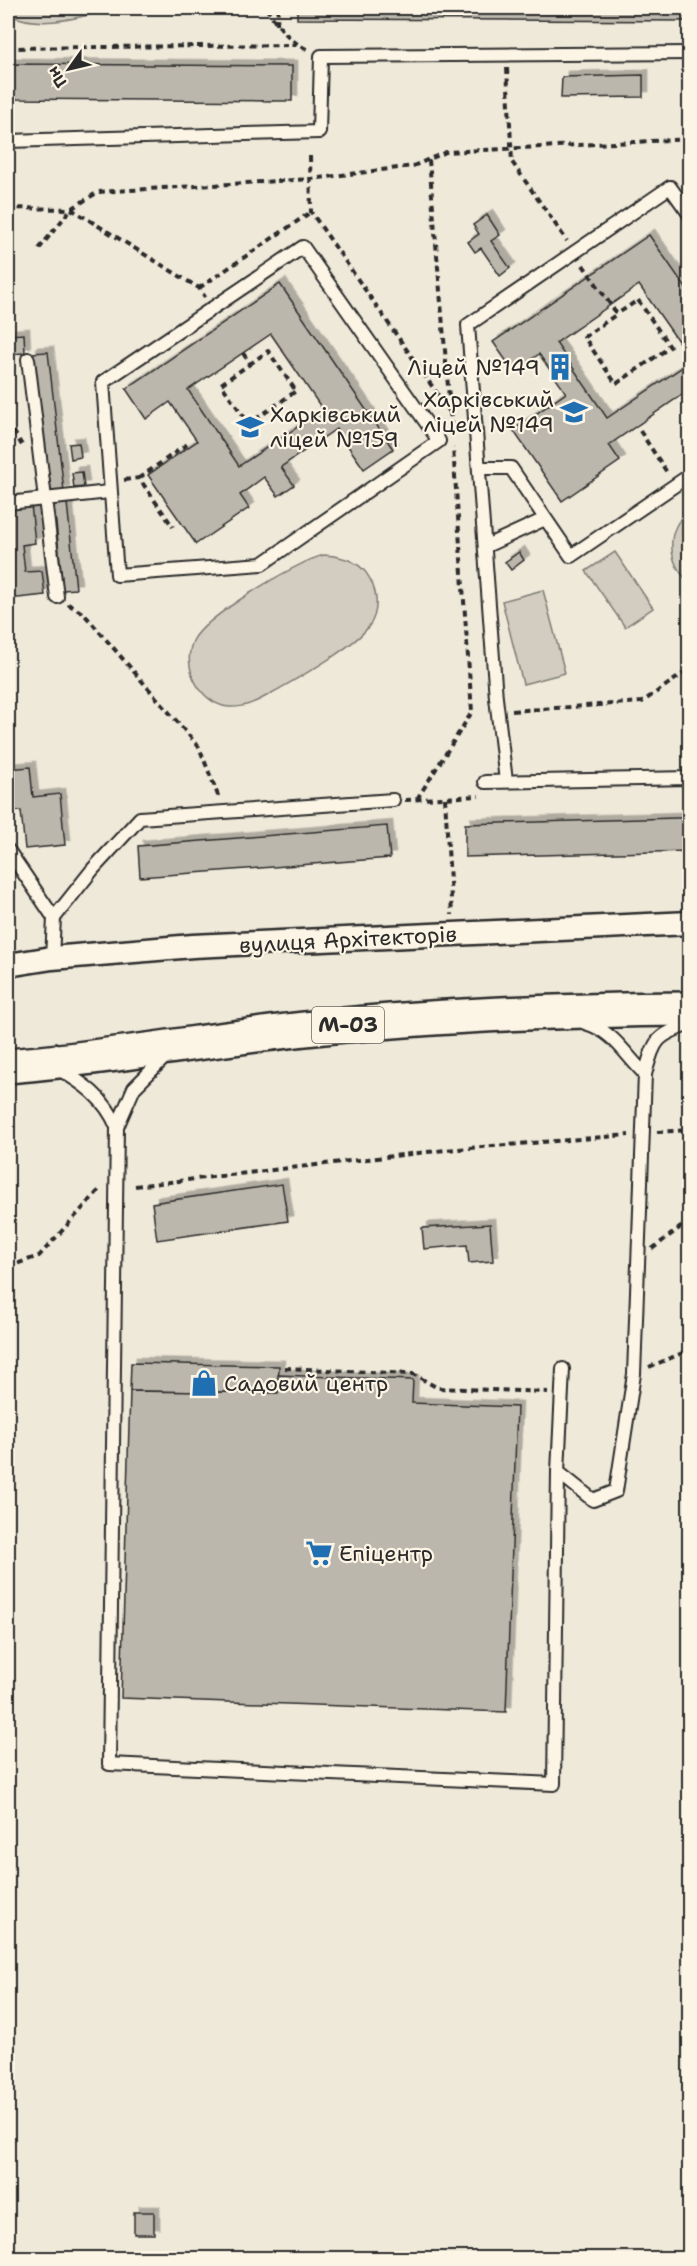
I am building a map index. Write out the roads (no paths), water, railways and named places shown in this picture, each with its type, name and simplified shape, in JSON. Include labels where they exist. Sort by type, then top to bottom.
[{"type":"highway","name":"М-03","points":[[8,1066],[48,1063],[179,1044],[439,1017],[572,1010],[690,1009]]},
{"type":"street","name":"вулиця Архітекторів","points":[[8,965],[52,958],[193,946],[690,923]]},
{"type":"lane","points":[[8,141],[319,132],[321,56],[690,52]]},
{"type":"lane","points":[[506,781],[468,325],[670,187],[690,215]]},
{"type":"lane","points":[[303,247],[439,441],[262,564],[117,575],[109,487],[103,382],[303,247]]},
{"type":"lane","points":[[28,359],[57,597]]},
{"type":"lane","points":[[479,468],[511,468],[571,556],[690,475]]},
{"type":"lane","points":[[8,503],[109,487]]},
{"type":"lane","points":[[486,546],[545,519]]},
{"type":"lane","points":[[485,782],[690,778]]},
{"type":"lane","points":[[52,958],[54,918],[93,869],[140,818],[224,810],[393,800]]},
{"type":"lane","points":[[8,850],[54,918]]},
{"type":"lane","points":[[439,1017],[474,1025],[576,1020],[601,1028],[623,1047],[631,1061],[645,1074]]},
{"type":"lane","points":[[558,1472],[593,1500],[616,1491],[634,1374],[645,1074],[654,1045],[666,1032],[690,1024]]},
{"type":"lane","points":[[179,1044],[134,1088],[117,1127],[109,1764],[554,1784],[558,1472],[563,1369]]},
{"type":"lane","points":[[48,1063],[96,1094],[107,1106],[117,1127]]},
{"type":"place","name":"Ліцей №149","points":[[560,367]]},
{"type":"place","name":"Харківський ліцей №149","points":[[574,412]]},
{"type":"place","name":"Харківський ліцей №159","points":[[250,427]]},
{"type":"place","name":"Садовий центр","points":[[204,1383]]},
{"type":"place","name":"Епіцентр","points":[[319,1553]]}]
